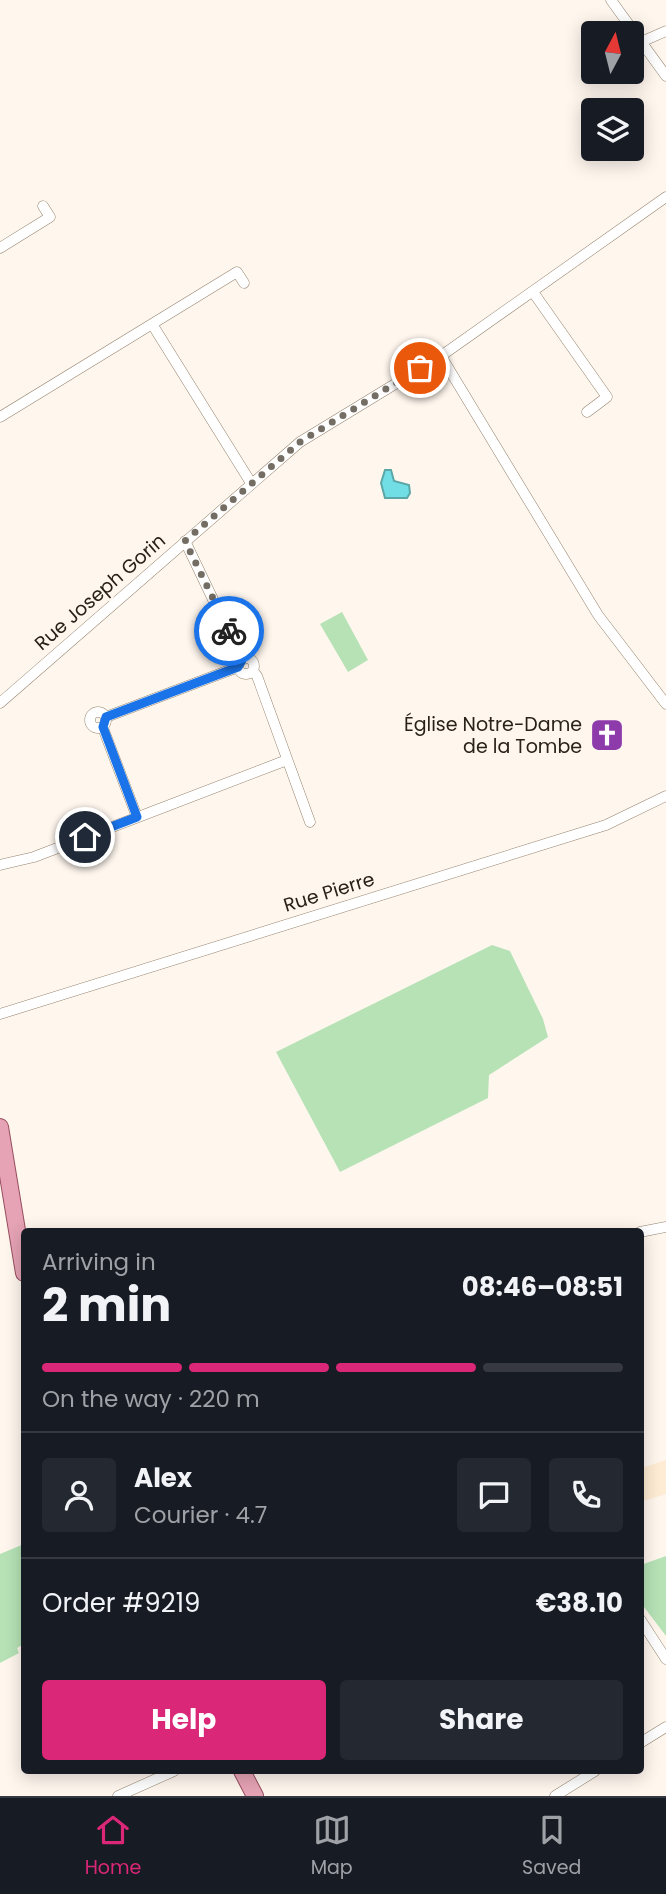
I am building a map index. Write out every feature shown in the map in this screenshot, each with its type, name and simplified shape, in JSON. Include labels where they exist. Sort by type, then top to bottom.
[{"type":"main road","points":[[0,1127],[21,1255]]},
{"type":"main road","points":[[244,1774],[255,1796]]},
{"type":"street","points":[[611,0],[626,21]]},
{"type":"street","points":[[644,41],[666,31]]},
{"type":"street","points":[[644,46],[666,75]]},
{"type":"street","name":"Rue Joseph Gorin","points":[[0,703],[300,442],[441,356],[666,197]]},
{"type":"street","points":[[0,248],[50,217],[43,206]]},
{"type":"street","points":[[0,417],[237,272],[244,283]]},
{"type":"street","points":[[533,292],[607,397],[587,412]]},
{"type":"street","points":[[152,324],[251,483]]},
{"type":"street","points":[[441,356],[598,615],[666,703]]},
{"type":"street","points":[[185,541],[244,674],[253,671],[257,676],[310,822]]},
{"type":"street","points":[[137,817],[104,722],[240,664]]},
{"type":"street","points":[[0,865],[34,857],[287,760]]},
{"type":"street","name":"Rue Pierre","points":[[0,1014],[606,825],[666,796]]},
{"type":"street","points":[[644,1231],[666,1227]]},
{"type":"street","points":[[644,1625],[666,1659]]},
{"type":"street","points":[[644,1741],[666,1727]]},
{"type":"street","points":[[118,1796],[167,1774]]},
{"type":"street","points":[[555,1796],[590,1774]]},
{"type":"shaded area","points":[[666,1460],[666,1494],[644,1501],[644,1467]]},
{"type":"green space","points":[[342,612],[368,660],[348,672],[320,624]]},
{"type":"green space","points":[[492,945],[510,951],[543,1019],[548,1037],[489,1075],[488,1098],[340,1172],[276,1052]]},
{"type":"green space","points":[[21,1545],[21,1646],[17,1648],[19,1653],[0,1663],[0,1554]]},
{"type":"green space","points":[[666,1556],[666,1636],[644,1607],[644,1564]]},
{"type":"water","points":[[385,470],[391,470],[394,481],[409,485],[410,493],[407,498],[385,498],[381,483]]},
{"type":"way so far","points":[[229,631],[185,541],[300,442],[420,368]]},
{"type":"place","name":"Église Notre-Dame de la Tombe","points":[[607,735]]},
{"type":"route","points":[[85,837],[137,817],[103,727],[106,717],[238,667],[242,660],[229,631]]}]
